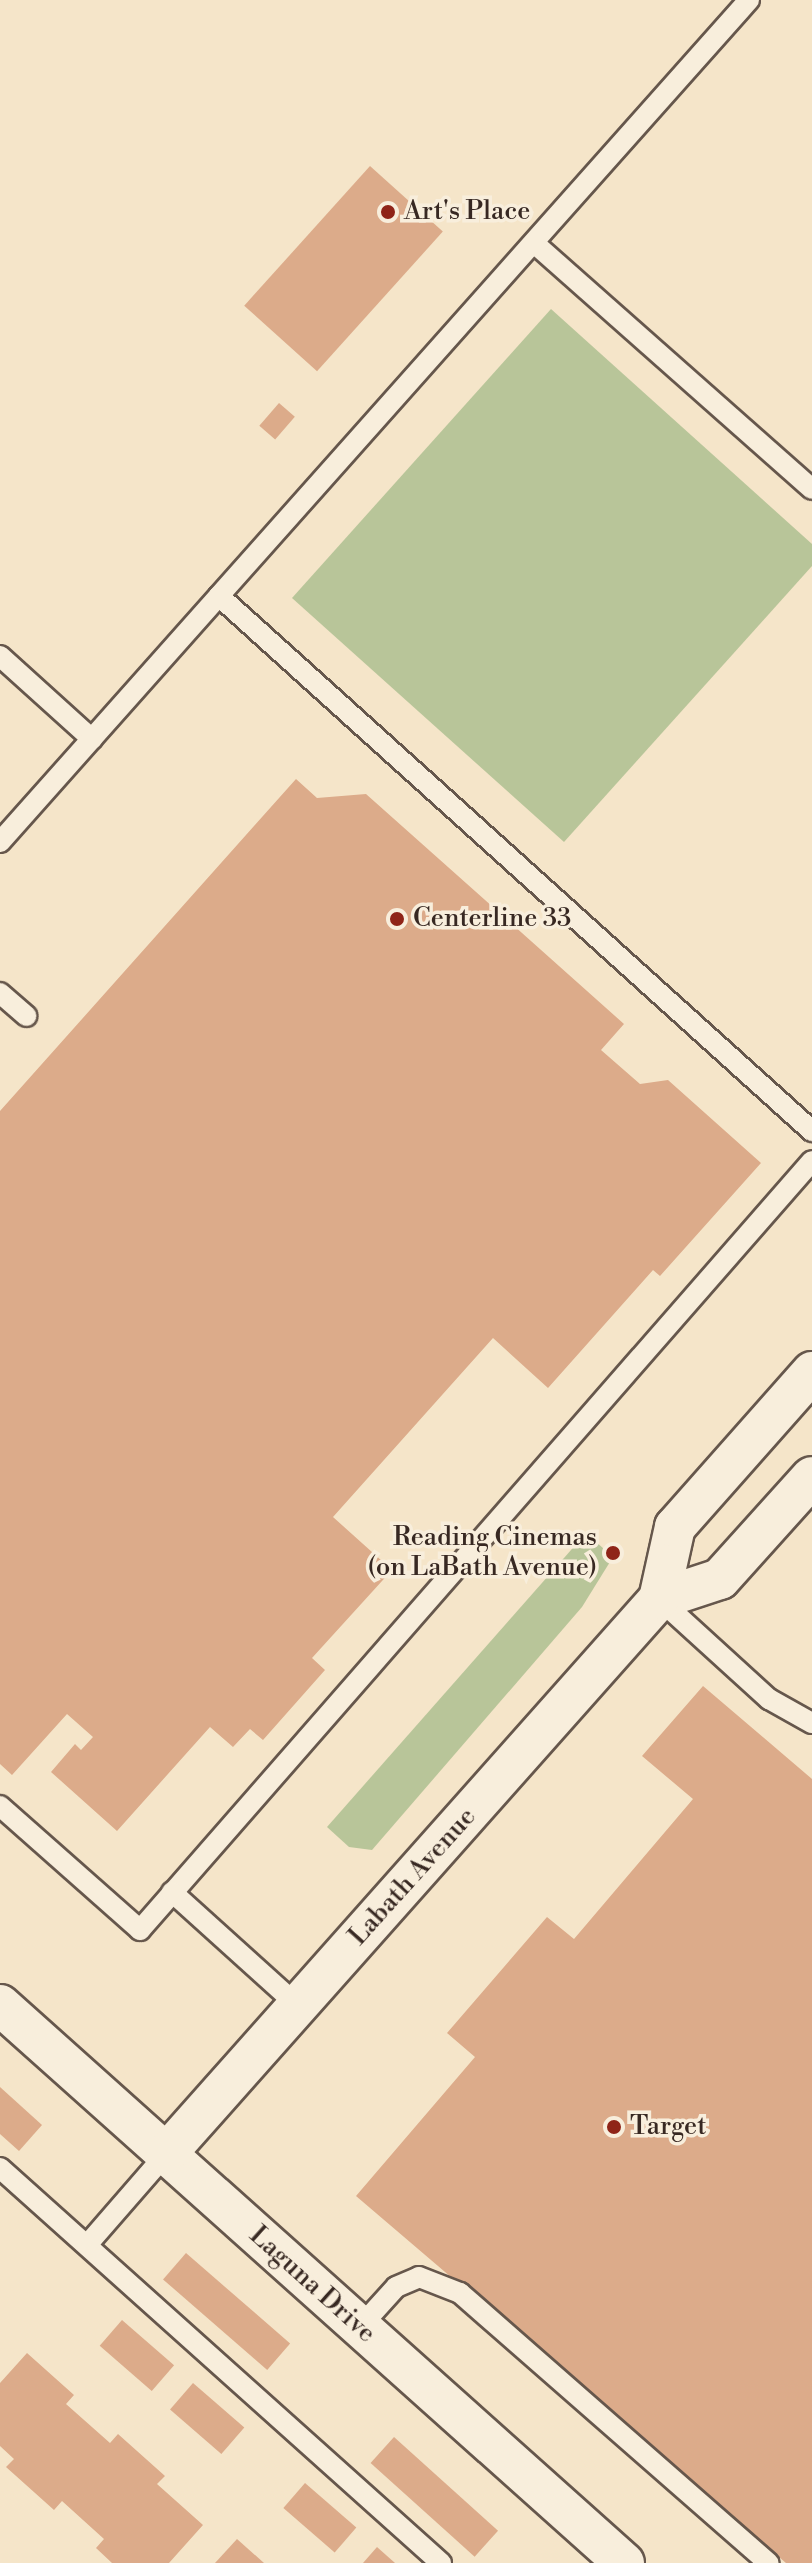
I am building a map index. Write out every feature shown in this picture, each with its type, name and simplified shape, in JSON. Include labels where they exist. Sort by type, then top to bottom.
[{"type":"street","name":"Labath Avenue","points":[[166,2154],[659,1599],[675,1527],[812,1372]]},
{"type":"street","points":[[659,1599],[720,1579],[812,1477]]},
{"type":"street","name":"Laguna Drive","points":[[0,2005],[624,2563]]},
{"type":"lane","points":[[0,842],[749,0]]},
{"type":"lane","points":[[534,243],[812,489]]},
{"type":"lane","points":[[219,596],[812,1131]]},
{"type":"lane","points":[[0,656],[92,739]]},
{"type":"lane","points":[[0,993],[26,1016]]},
{"type":"lane","points":[[0,1806],[140,1930],[812,1161]]},
{"type":"lane","points":[[659,1599],[769,1699],[812,1723]]},
{"type":"lane","points":[[172,1892],[298,2006]]},
{"type":"lane","points":[[87,2245],[166,2154]]},
{"type":"lane","points":[[0,2168],[441,2563]]},
{"type":"lane","points":[[359,2328],[396,2287],[419,2277],[460,2293],[768,2563]]},
{"type":"green space","points":[[551,309],[812,544],[812,566],[564,842],[292,598]]},
{"type":"green space","points":[[586,1533],[613,1557],[582,1607],[372,1850],[349,1847],[327,1827]]},
{"type":"building","points":[[370,166],[443,232],[317,371],[244,306]]},
{"type":"building","points":[[279,403],[295,417],[275,439],[259,426]]},
{"type":"building","points":[[296,779],[317,798],[366,794],[624,1024],[601,1050],[640,1084],[668,1080],[761,1163],[660,1276],[653,1270],[548,1388],[493,1338],[333,1517],[392,1570],[312,1658],[325,1670],[263,1740],[250,1729],[233,1747],[210,1727],[117,1831],[51,1772],[75,1744],[81,1750],[93,1737],[67,1714],[12,1775],[0,1764],[0,1111]]},
{"type":"building","name":"Target","points":[[703,1686],[812,1779],[812,2563],[786,2563],[356,2196],[475,2057],[447,2033],[547,1917],[574,1939],[693,1799],[642,1756]]},
{"type":"building","points":[[0,2087],[42,2125],[19,2151],[0,2134]]},
{"type":"building","points":[[186,2253],[290,2344],[267,2370],[163,2279]]},
{"type":"building","points":[[122,2320],[174,2365],[152,2391],[100,2346]]},
{"type":"building","points":[[27,2353],[74,2395],[66,2404],[110,2443],[118,2434],[165,2476],[157,2484],[203,2525],[169,2563],[112,2563],[96,2548],[104,2539],[62,2501],[54,2510],[6,2467],[14,2459],[0,2446],[0,2383]]},
{"type":"building","points":[[193,2383],[244,2428],[221,2454],[170,2409]]},
{"type":"building","points":[[394,2437],[498,2531],[475,2557],[371,2463]]},
{"type":"building","points":[[305,2483],[356,2528],[335,2553],[283,2508]]},
{"type":"building","points":[[237,2539],[264,2563],[215,2563]]},
{"type":"building","points":[[377,2547],[395,2563],[363,2563]]},
{"type":"place","name":"Art's Place","points":[[388,212]]},
{"type":"place","name":"Centerline 33","points":[[397,919]]},
{"type":"place","name":"Reading Cinemas (on LaBath Avenue)","points":[[613,1553]]},
{"type":"place","name":"Target","points":[[614,2127]]}]
